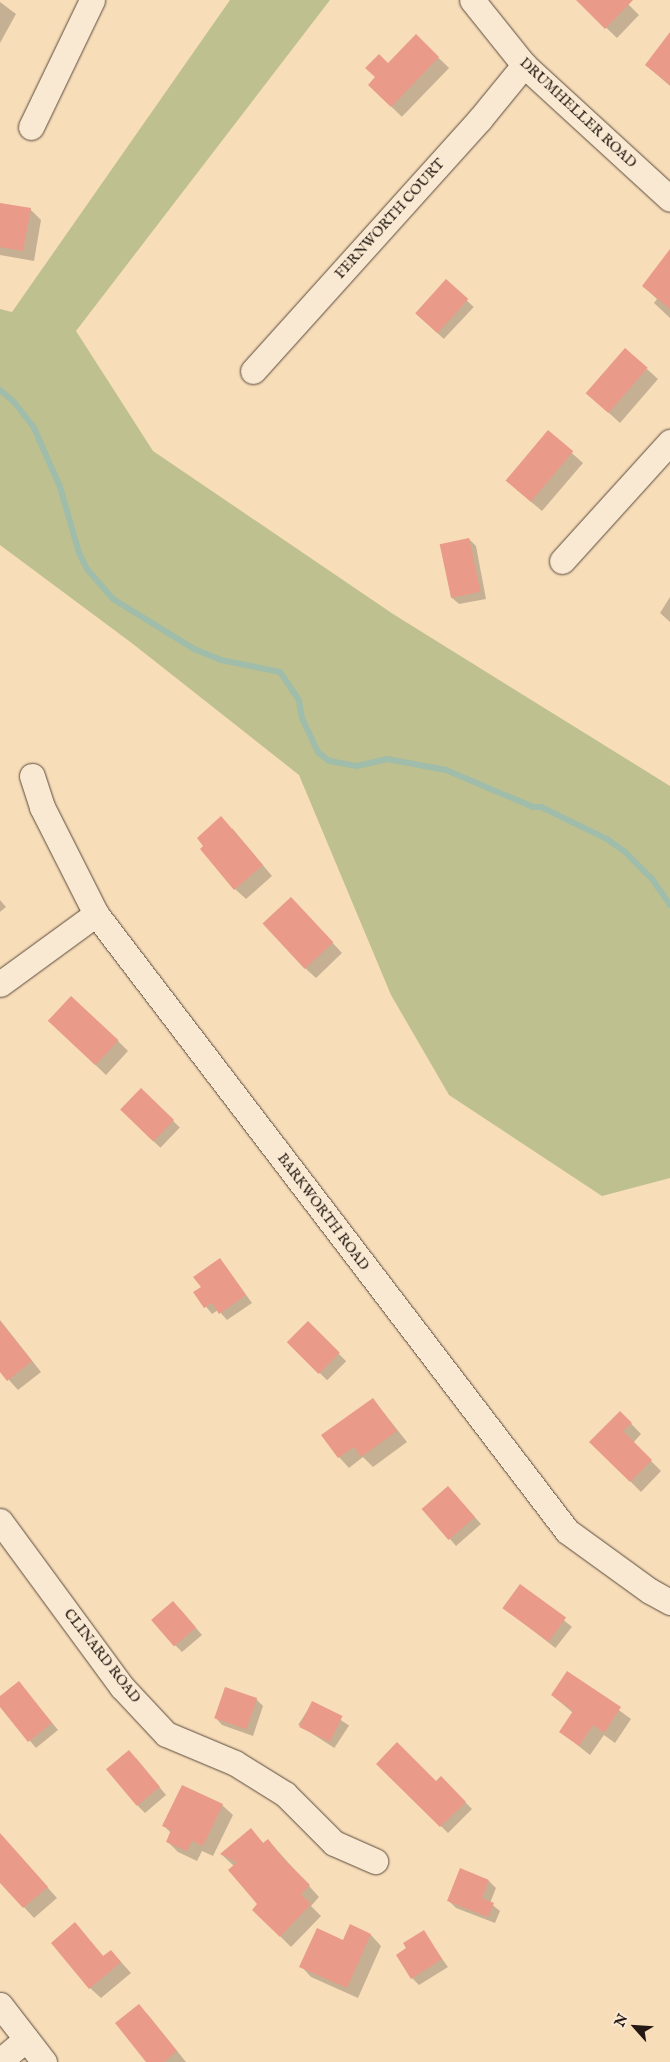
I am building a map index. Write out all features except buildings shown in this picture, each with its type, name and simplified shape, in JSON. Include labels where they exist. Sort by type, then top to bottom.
[{"type":"street","points":[[31,128],[92,0]]},
{"type":"street","name":"DRUMHELLER ROAD","points":[[472,0],[524,65],[670,199]]},
{"type":"street","name":"FERNWORTH COURT","points":[[252,371],[480,119],[524,65]]},
{"type":"street","points":[[562,561],[670,442]]},
{"type":"street","name":"BARKWORTH ROAD","points":[[32,776],[42,807],[96,914],[567,1531],[650,1591],[670,1602]]},
{"type":"street","points":[[0,984],[96,914]]},
{"type":"street","name":"CLINARD ROAD","points":[[0,1521],[122,1686],[166,1734],[236,1763],[284,1794],[334,1843],[375,1861]]},
{"type":"street","points":[[0,2005],[44,2062]]},
{"type":"street","points":[[0,2061],[26,2039]]},
{"type":"green space","points":[[230,0],[330,0],[76,331],[153,451],[393,614],[670,786],[670,1178],[602,1196],[449,1095],[391,995],[299,775],[133,644],[0,545],[0,309],[12,312]]},
{"type":"waterway","points":[[0,390],[14,402],[34,428],[60,487],[79,553],[87,569],[113,599],[194,649],[221,660],[280,672],[299,700],[302,718],[318,752],[329,761],[357,766],[387,759],[446,770],[533,807],[541,807],[607,839],[625,852],[652,879],[670,905]]}]
